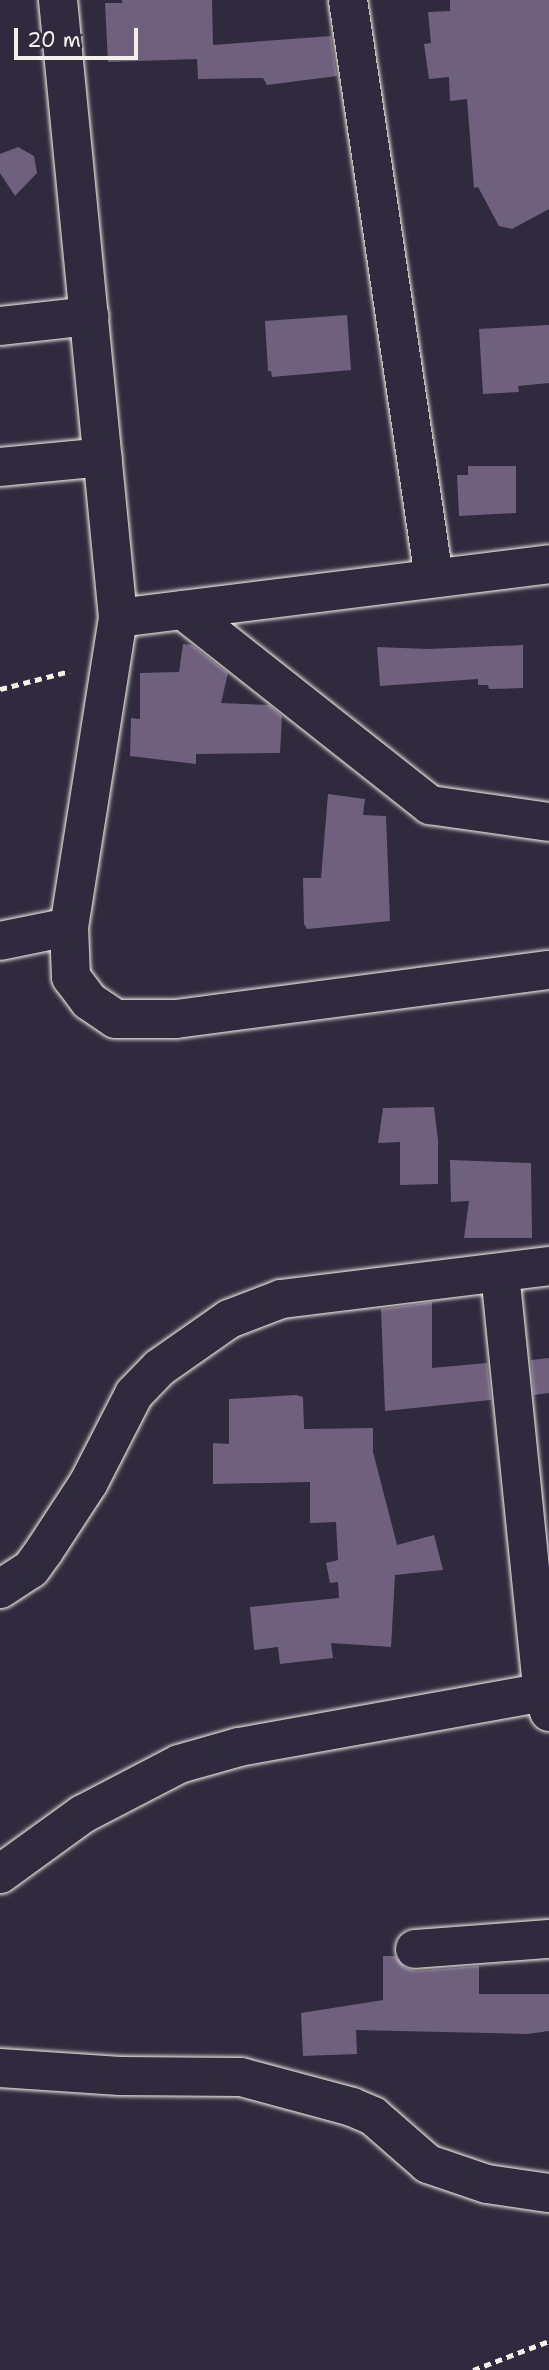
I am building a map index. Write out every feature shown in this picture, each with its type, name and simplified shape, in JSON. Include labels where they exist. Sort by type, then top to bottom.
[{"type":"street","points":[[58,0],[118,618],[69,927],[71,977],[89,1001],[116,1019],[176,1019],[549,970]]},
{"type":"street","points":[[348,0],[434,578]]},
{"type":"street","points":[[0,326],[89,316]]},
{"type":"street","points":[[0,467],[103,457]]},
{"type":"street","points":[[118,618],[549,564]]},
{"type":"street","points":[[183,610],[430,805],[549,822]]},
{"type":"street","points":[[0,941],[69,927]]},
{"type":"street","points":[[0,1589],[31,1569],[44,1551],[89,1482],[134,1394],[159,1368],[229,1318],[281,1299],[549,1266]]},
{"type":"street","points":[[0,1874],[83,1814],[178,1764],[239,1747],[547,1699],[500,1273]]},
{"type":"street","points":[[415,1949],[549,1939]]},
{"type":"street","points":[[0,2068],[120,2076],[242,2077],[331,2101],[373,2116],[428,2164],[486,2184],[549,2193]]},
{"type":"path","points":[[0,689],[112,660]]},
{"type":"path","points":[[473,2370],[549,2341]]},
{"type":"building","points":[[122,0],[212,0],[213,45],[331,36],[337,76],[267,85],[263,78],[198,79],[197,59],[108,62],[105,3],[122,3]]},
{"type":"building","points":[[450,0],[549,0],[549,209],[512,229],[499,226],[478,187],[474,188],[467,99],[450,101],[449,77],[429,79],[424,44],[431,43],[428,12],[450,11]]},
{"type":"building","points":[[18,147],[34,156],[37,173],[15,196],[0,173],[0,154]]},
{"type":"building","points":[[347,315],[351,370],[272,377],[271,371],[268,371],[265,321]]},
{"type":"building","points":[[549,325],[549,383],[518,386],[519,392],[483,394],[479,329]]},
{"type":"building","points":[[468,466],[516,466],[516,513],[459,516],[457,475],[468,475]]},
{"type":"building","points":[[183,644],[192,645],[228,673],[221,703],[269,705],[282,716],[280,753],[196,754],[196,764],[130,756],[131,718],[140,719],[140,673],[179,672]]},
{"type":"building","points":[[523,645],[523,688],[489,689],[488,685],[478,685],[478,679],[380,686],[377,647],[428,649]]},
{"type":"building","points":[[328,794],[365,799],[363,815],[386,816],[390,921],[307,929],[304,924],[303,878],[321,878]]},
{"type":"building","points":[[434,1107],[438,1140],[438,1184],[400,1185],[400,1142],[378,1143],[383,1108]]},
{"type":"building","points":[[450,1160],[531,1163],[532,1238],[464,1238],[469,1201],[451,1202]]},
{"type":"building","points":[[432,1302],[432,1368],[487,1363],[491,1400],[385,1411],[381,1309]]},
{"type":"building","points":[[549,1358],[549,1393],[534,1395],[531,1360]]},
{"type":"building","points":[[296,1395],[303,1397],[304,1429],[373,1428],[373,1452],[397,1545],[434,1535],[443,1570],[395,1575],[391,1647],[331,1643],[333,1658],[280,1664],[278,1647],[254,1650],[250,1607],[339,1598],[338,1582],[330,1583],[326,1563],[338,1560],[336,1522],[310,1523],[310,1482],[213,1484],[213,1443],[229,1444],[229,1399]]},
{"type":"building","points":[[383,1956],[395,1956],[405,1968],[416,1971],[479,1966],[479,1994],[549,1994],[549,2031],[527,2034],[356,2030],[357,2054],[303,2056],[301,2013],[383,2000]]}]
